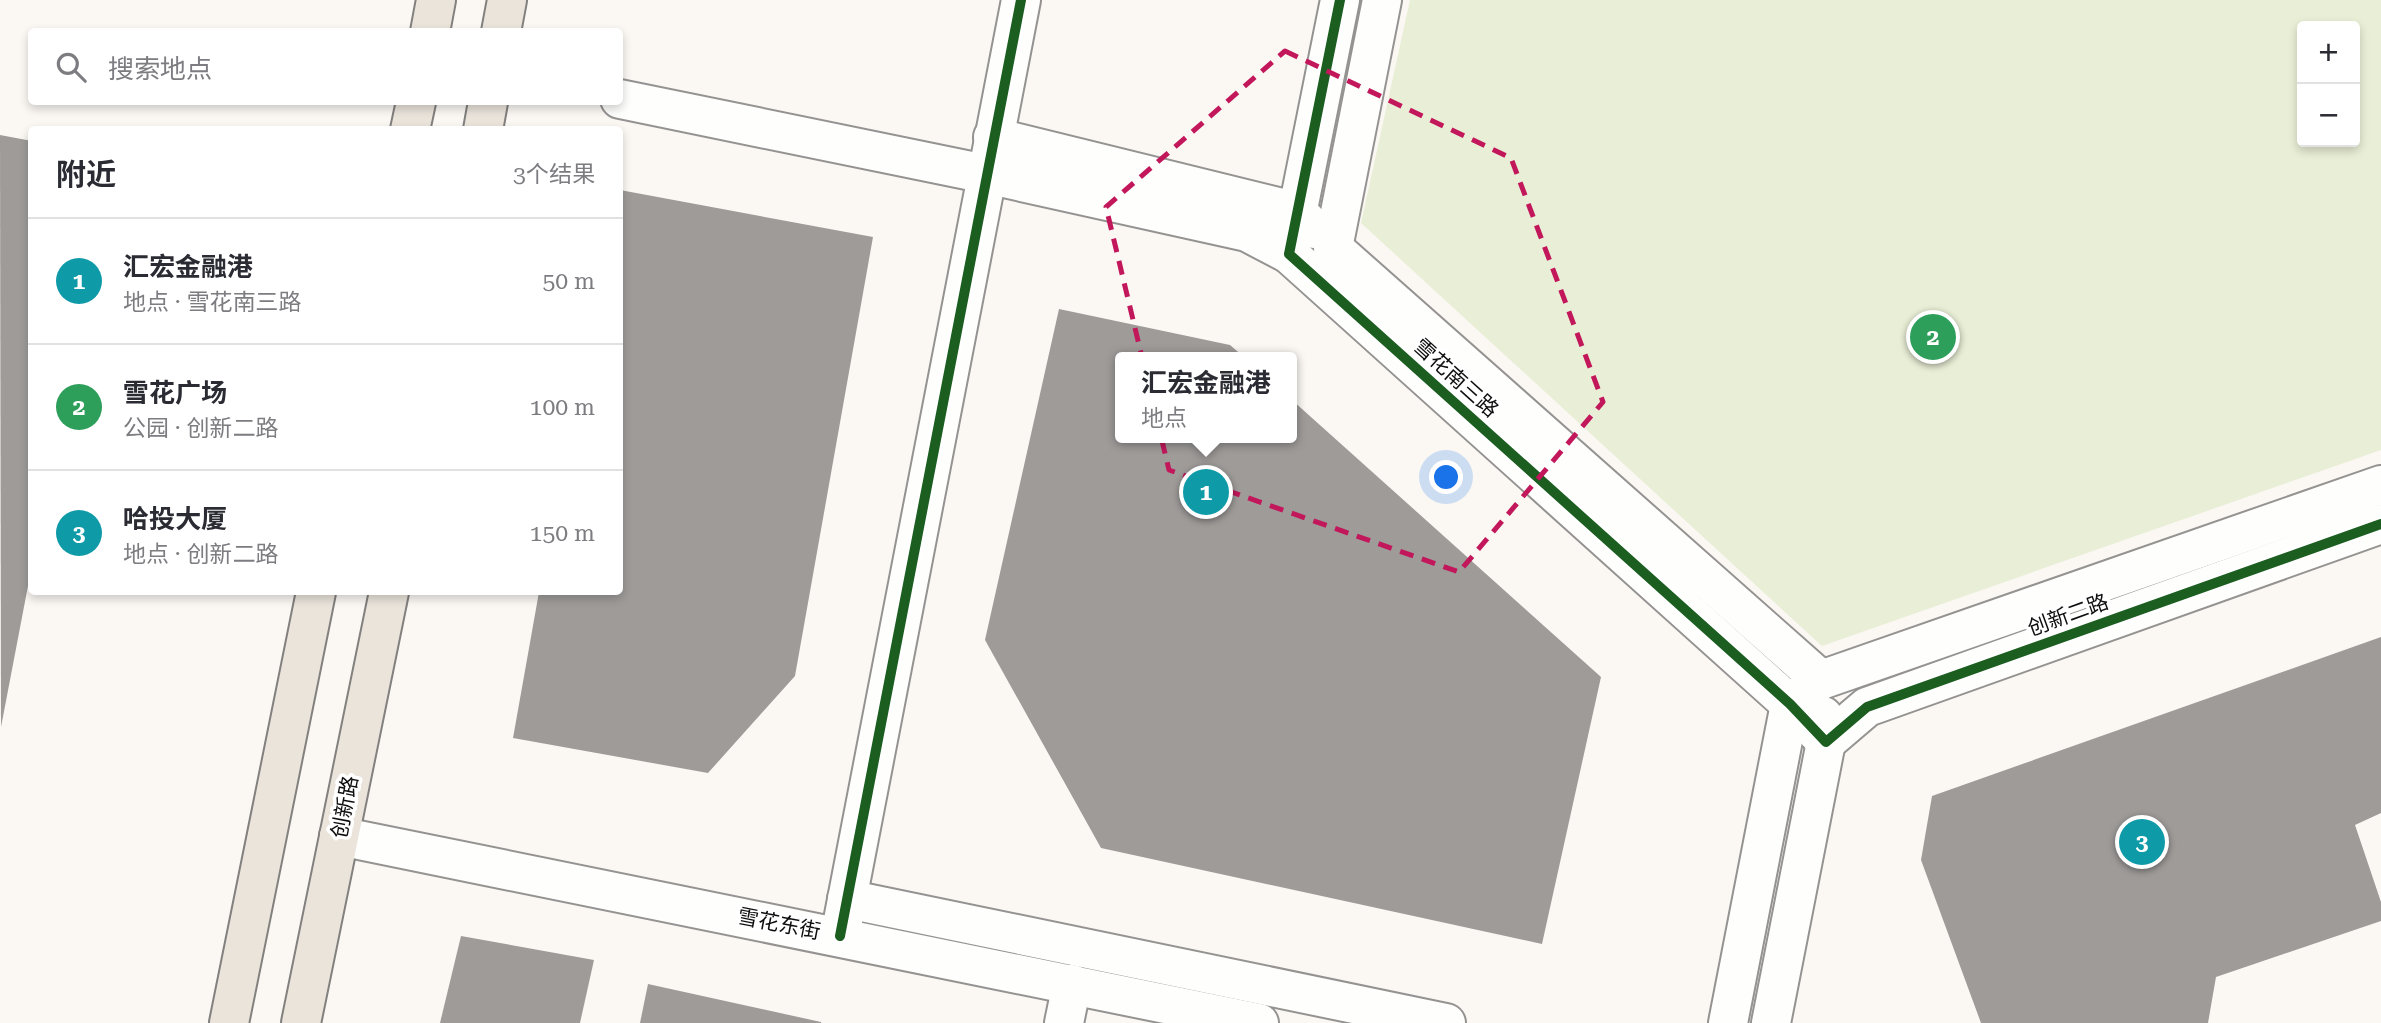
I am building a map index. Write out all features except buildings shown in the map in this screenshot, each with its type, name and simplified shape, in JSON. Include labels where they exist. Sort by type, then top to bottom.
[{"type":"main road","points":[[431,28],[436,0]]},
{"type":"main road","points":[[502,28],[507,0]]},
{"type":"main road","points":[[411,126],[415,105]]},
{"type":"main road","points":[[484,126],[487,105]]},
{"type":"main road","points":[[229,1023],[315,595]]},
{"type":"main road","name":"创新路","points":[[301,1023],[388,595]]},
{"type":"street","points":[[840,936],[1021,0]]},
{"type":"street","points":[[1289,254],[1340,0]]},
{"type":"street","points":[[1333,248],[1382,0]]},
{"type":"street","name":"雪花南三路","points":[[623,100],[986,174],[1247,232],[1289,254],[1790,705]]},
{"type":"street","points":[[993,137],[1298,212]]},
{"type":"street","name":"雪花南三路","points":[[1298,212],[1333,248],[1821,680]]},
{"type":"street","name":"创新二路","points":[[1790,705],[1821,680],[2381,485]]},
{"type":"street","name":"创新二路","points":[[1826,742],[1867,707],[2381,524]]},
{"type":"street","points":[[1770,1023],[1826,742],[1821,680]]},
{"type":"street","points":[[1790,705],[1826,742]]},
{"type":"street","points":[[1728,1023],[1790,705]]},
{"type":"street","name":"雪花东街","points":[[339,836],[1259,1023]]},
{"type":"street","points":[[847,900],[1446,1023]]},
{"type":"street","points":[[1063,1023],[1072,984]]},
{"type":"highlighted area","points":[[1285,51],[1511,158],[1603,402],[1459,572],[1169,470],[1106,207]]},
{"type":"green space","points":[[1410,0],[2381,0],[2381,450],[1822,646],[1361,223]]},
{"type":"cycle path","points":[[840,936],[1021,0]]},
{"type":"cycle path","points":[[1340,0],[1289,254],[1790,704],[1826,742],[1867,707],[2381,524]]},
{"type":"place","name":"雪花广场","points":[[1933,337]]},
{"type":"place","name":"汇宏金融港","points":[[1206,492]]},
{"type":"place","name":"哈投大厦","points":[[2142,842]]}]
